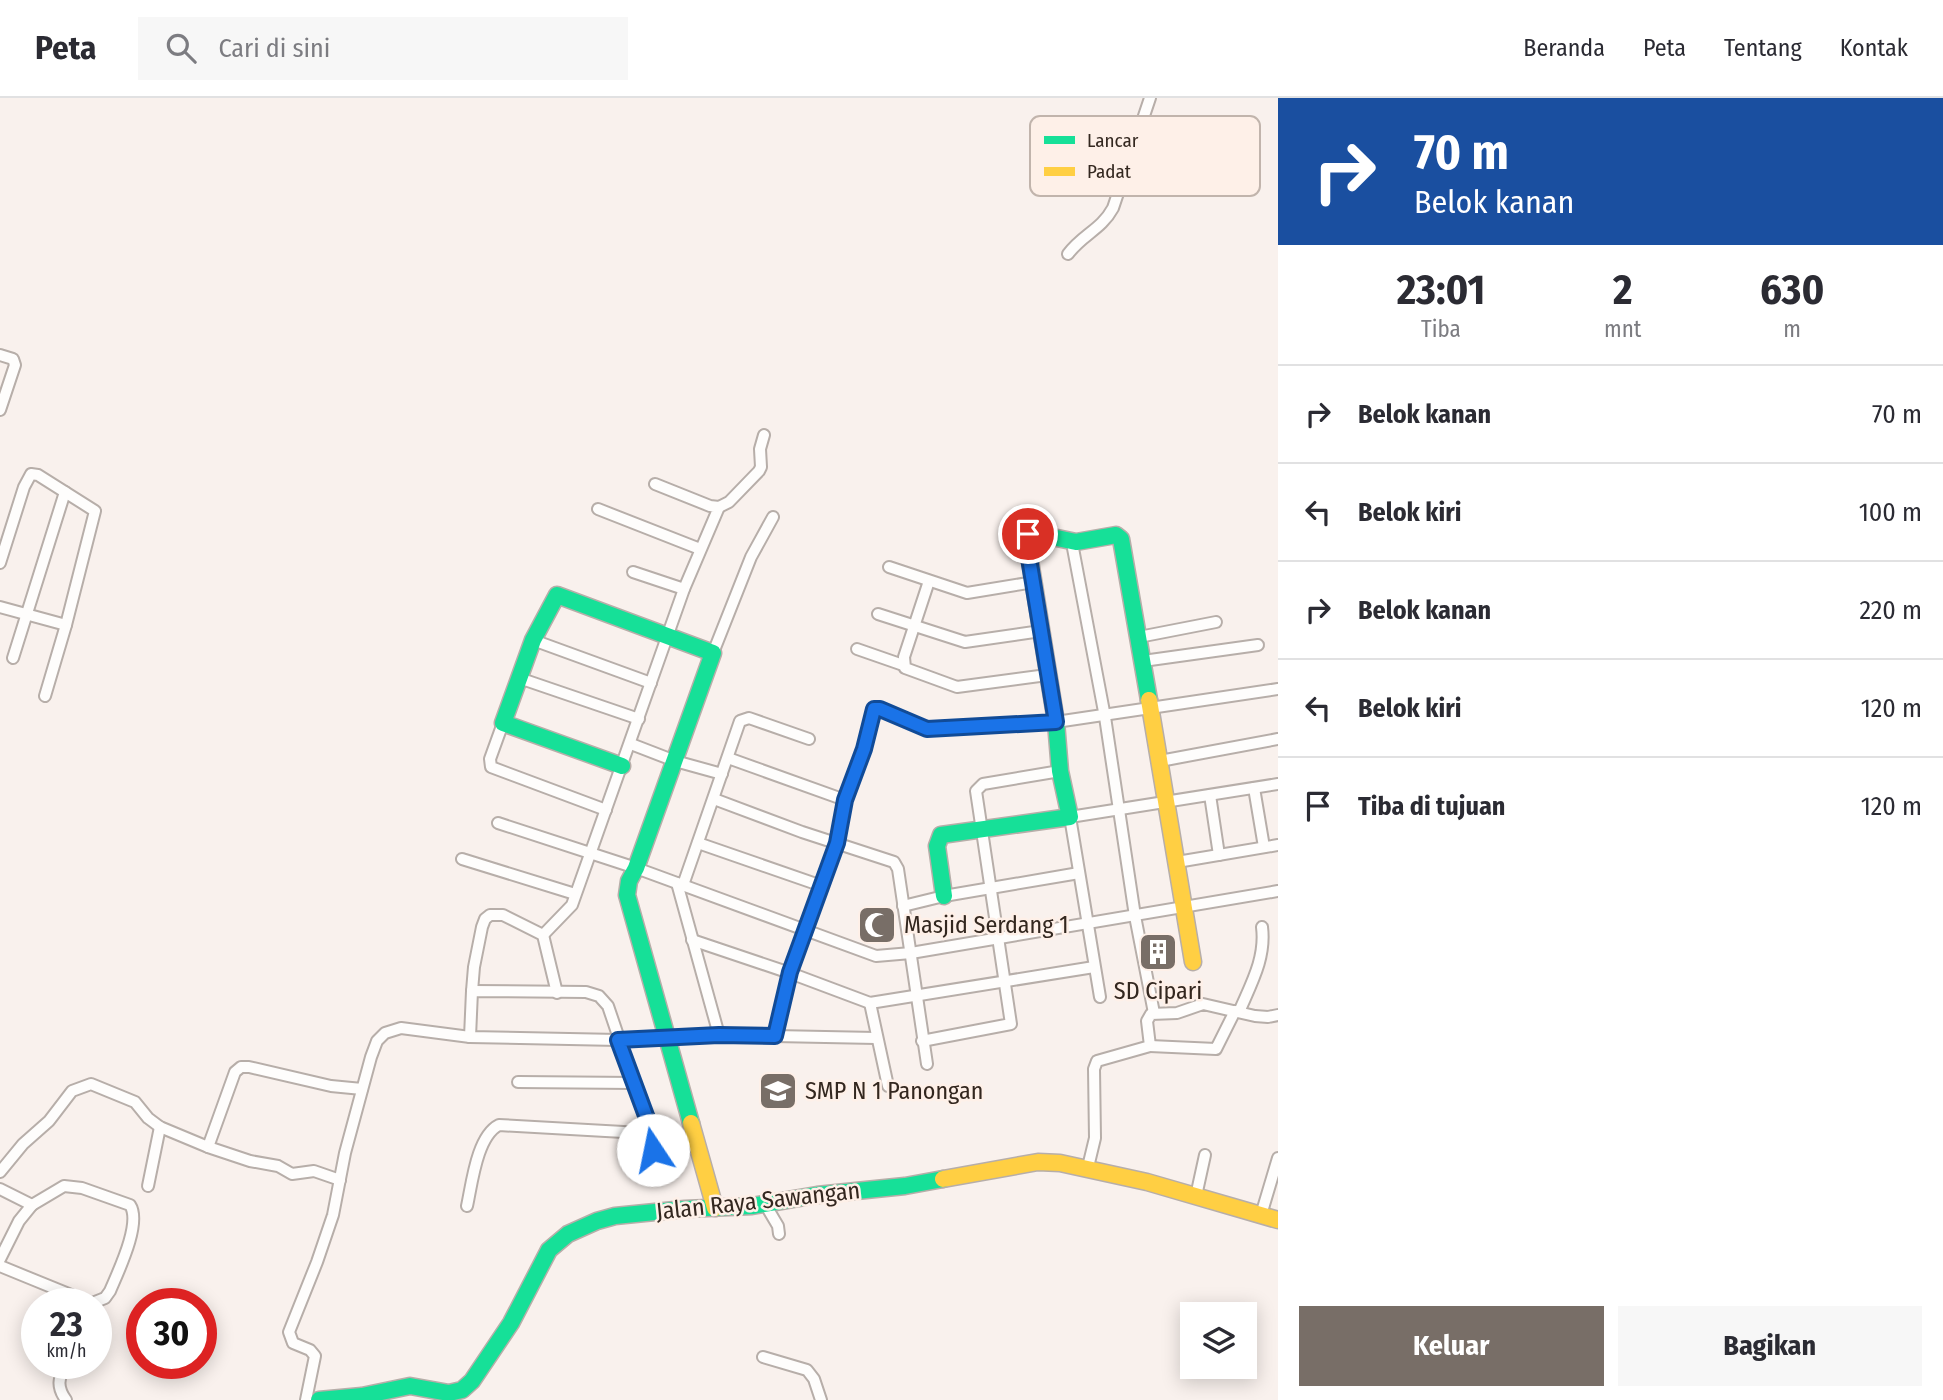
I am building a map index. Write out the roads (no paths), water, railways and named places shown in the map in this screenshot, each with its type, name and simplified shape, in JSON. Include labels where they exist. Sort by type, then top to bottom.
[{"type":"street","points":[[1144,116],[1150,98]]},
{"type":"street","points":[[1068,254],[1078,241],[1105,222],[1117,196]]},
{"type":"street","points":[[0,355],[13,359],[15,365],[0,410]]},
{"type":"street","points":[[655,484],[710,506],[719,507],[729,502],[759,471],[764,435]]},
{"type":"street","points":[[0,563],[29,476],[35,474],[93,508],[96,514],[45,696]]},
{"type":"street","points":[[13,658],[65,492]]},
{"type":"street","points":[[544,934],[570,909],[684,589],[719,507]]},
{"type":"street","points":[[598,509],[700,549]]},
{"type":"street","points":[[715,1208],[628,901],[629,881],[713,653],[751,558],[773,517]]},
{"type":"street","points":[[1100,997],[1060,771],[1056,722],[1026,536],[1035,534],[1065,539],[1072,543],[1119,536],[1139,636],[1194,962]]},
{"type":"street","points":[[1072,543],[1105,717],[1135,916],[1154,1013]]},
{"type":"street","points":[[889,568],[967,593],[1034,582]]},
{"type":"street","points":[[633,572],[684,589]]},
{"type":"street","points":[[903,664],[929,581]]},
{"type":"street","points":[[606,810],[491,766],[490,759],[519,678],[552,599],[558,596],[713,653]]},
{"type":"street","points":[[0,607],[66,625]]},
{"type":"street","points":[[878,614],[965,642],[1041,631]]},
{"type":"street","points":[[1139,636],[1216,622]]},
{"type":"street","points":[[534,640],[651,683]]},
{"type":"street","points":[[1143,661],[1258,645]]},
{"type":"street","points":[[857,649],[903,664],[909,671],[957,687],[1047,675]]},
{"type":"street","points":[[519,678],[639,719]]},
{"type":"street","points":[[775,1036],[790,972],[837,843],[845,800],[875,708],[927,729],[1105,717],[1278,689]]},
{"type":"street","points":[[719,1035],[692,940],[680,884],[698,843],[737,729],[744,718],[809,739]]},
{"type":"street","points":[[503,723],[622,766]]},
{"type":"street","points":[[1160,761],[1278,739]]},
{"type":"street","points":[[631,744],[675,761],[722,774]]},
{"type":"street","points":[[728,758],[845,800]]},
{"type":"street","points":[[922,1041],[1011,1024],[976,795],[980,786],[1060,771]]},
{"type":"street","points":[[944,896],[937,846],[943,834],[1278,784]]},
{"type":"street","points":[[1254,788],[1264,847]]},
{"type":"street","points":[[1210,795],[1219,855]]},
{"type":"street","points":[[714,799],[894,862],[898,869],[926,1064]]},
{"type":"street","points":[[498,823],[636,868],[876,956],[911,953],[998,937],[1087,925],[1278,891]]},
{"type":"street","points":[[698,843],[822,886]]},
{"type":"street","points":[[1177,862],[1278,845]]},
{"type":"street","points":[[462,859],[575,894]]},
{"type":"street","points":[[903,906],[944,896],[1079,873]]},
{"type":"street","points":[[470,1037],[474,968],[485,919],[490,915],[503,915],[544,934]]},
{"type":"street","points":[[1088,1167],[1095,1138],[1094,1069],[1097,1061],[1150,1046],[1216,1049],[1260,962],[1264,948],[1262,928]]},
{"type":"street","points":[[544,934],[557,993]]},
{"type":"street","points":[[692,940],[790,972],[870,1003],[1094,967]]},
{"type":"street","points":[[472,991],[586,992],[599,996],[608,1006],[648,1121],[653,1150]]},
{"type":"street","points":[[870,1003],[888,1086]]},
{"type":"street","points":[[1150,1046],[1147,1021],[1154,1013],[1177,1013],[1203,1004],[1268,1017],[1278,1015]]},
{"type":"street","points":[[306,1400],[315,1356],[310,1350],[290,1340],[289,1332],[333,1215],[362,1089],[377,1041],[385,1033],[401,1028],[470,1037],[618,1040],[719,1035],[876,1038]]},
{"type":"street","points":[[208,1147],[235,1072],[241,1067],[331,1086],[362,1089]]},
{"type":"street","points":[[518,1082],[634,1083]]},
{"type":"street","points":[[0,1171],[9,1164],[23,1144],[49,1121],[72,1091],[86,1084],[117,1093],[135,1102],[148,1118],[160,1127],[208,1147],[250,1161],[278,1166],[292,1174],[314,1171],[341,1180]]},
{"type":"street","points":[[467,1206],[481,1148],[488,1135],[499,1125],[641,1133],[649,1131]]},
{"type":"street","points":[[148,1186],[160,1127]]},
{"type":"street","points":[[1196,1196],[1205,1155]]},
{"type":"street","points":[[1261,1215],[1278,1158]]},
{"type":"street","name":"Jalan Raya Sawangan","points":[[318,1400],[362,1396],[410,1386],[449,1393],[462,1390],[472,1381],[511,1323],[541,1262],[550,1250],[579,1227],[615,1216],[765,1204],[817,1195],[905,1186],[1038,1162],[1052,1162],[1088,1167],[1278,1220]]},
{"type":"street","points":[[0,1259],[19,1222],[32,1205],[64,1186],[82,1188],[130,1205],[135,1212],[130,1238],[111,1288]]},
{"type":"street","points":[[0,1189],[32,1205]]},
{"type":"street","points":[[765,1204],[773,1216],[779,1234]]},
{"type":"street","points":[[0,1266],[54,1288]]},
{"type":"street","points":[[763,1357],[807,1370],[814,1379],[821,1400]]},
{"type":"street","points":[[59,1379],[58,1389],[66,1400]]},
{"type":"place","name":"Masjid Serdang 1","points":[[877,925]]},
{"type":"place","name":"SD Cipari","points":[[1158,952]]},
{"type":"place","name":"SMP N 1 Panongan","points":[[778,1091]]}]
